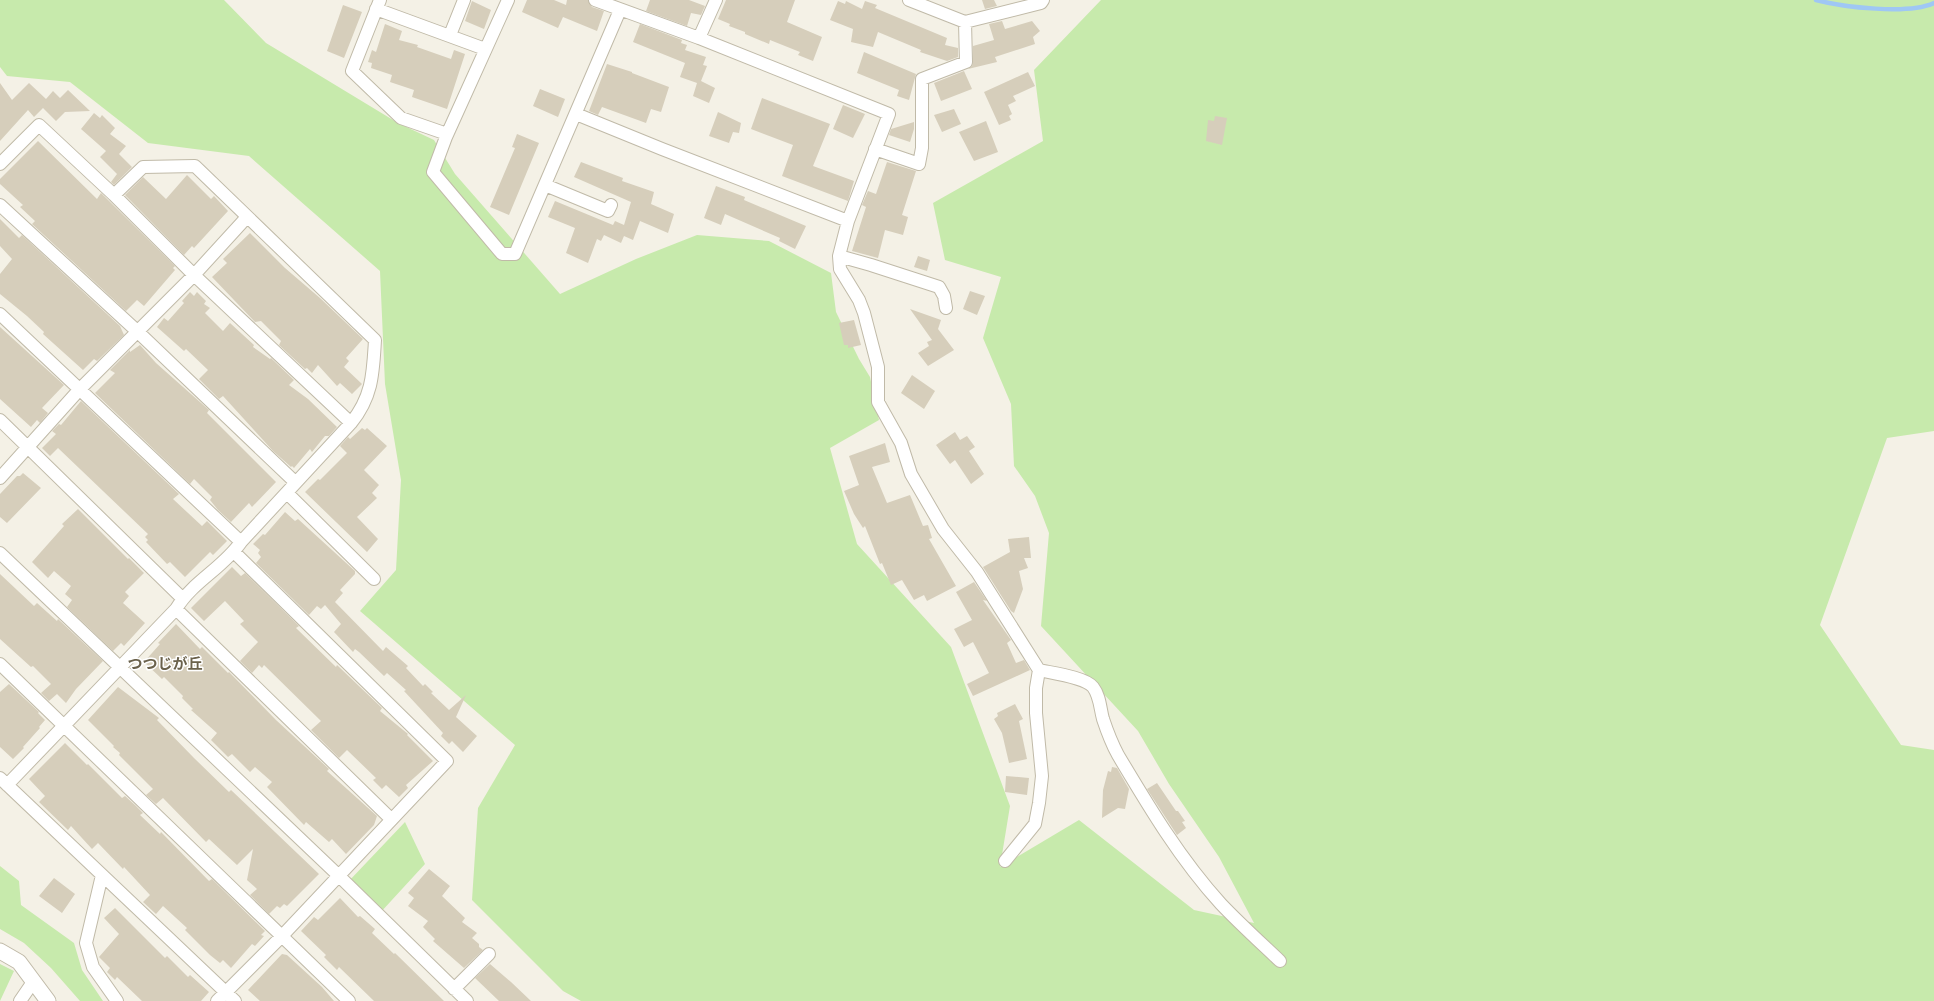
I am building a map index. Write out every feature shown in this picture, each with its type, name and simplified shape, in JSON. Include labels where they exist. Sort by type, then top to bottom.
[{"type":"street","points":[[450,35],[464,0]]},
{"type":"street","points":[[508,0],[447,134],[433,172],[502,254],[515,254],[620,10]]},
{"type":"street","points":[[595,0],[699,38],[889,114],[848,221],[839,256],[840,269],[859,300],[864,313],[878,367],[878,402],[901,443],[911,474],[943,529],[977,572],[1039,670],[1036,688],[1036,713],[1042,776],[1039,803],[1035,824],[1005,861]]},
{"type":"street","points":[[699,38],[716,0]]},
{"type":"street","points":[[909,0],[965,22],[1041,3],[1043,0]]},
{"type":"street","points":[[447,134],[401,118],[352,71],[378,5],[485,49]]},
{"type":"street","points":[[875,149],[919,164],[922,148],[922,79],[966,62],[965,22]]},
{"type":"street","points":[[576,114],[669,152],[848,221]]},
{"type":"street","points":[[0,164],[39,125],[114,195],[194,275],[351,423]]},
{"type":"street","points":[[114,195],[142,167],[195,166],[375,340],[372,386],[359,414],[295,482],[287,493],[241,542],[234,552],[182,598],[176,609],[120,668],[63,726],[4,782],[102,875],[226,998],[338,875],[447,761],[234,552]]},
{"type":"street","points":[[545,185],[608,211],[611,205]]},
{"type":"street","points":[[0,205],[138,332],[295,482]]},
{"type":"street","points":[[0,478],[79,390],[194,275],[247,217]]},
{"type":"street","points":[[839,256],[939,287],[944,296],[946,308]]},
{"type":"street","points":[[0,314],[241,542]]},
{"type":"street","points":[[0,420],[182,598]]},
{"type":"street","points":[[287,493],[374,579]]},
{"type":"street","points":[[0,553],[338,875],[467,1001]]},
{"type":"street","points":[[176,609],[391,819]]},
{"type":"street","points":[[0,664],[349,1001]]},
{"type":"street","points":[[1039,670],[1082,680],[1092,686],[1098,697],[1103,718],[1115,748],[1141,790],[1154,816],[1179,852],[1222,904],[1280,961]]},
{"type":"street","points":[[102,875],[86,943],[93,967],[117,1001]]},
{"type":"street","points":[[0,951],[19,962],[48,1001]]},
{"type":"street","points":[[454,989],[489,954]]},
{"type":"street","points":[[20,1001],[33,982]]},
{"type":"green space","points":[[0,0],[224,0],[266,43],[398,123],[434,140],[455,174],[560,294],[636,259],[697,235],[769,241],[831,273],[836,312],[859,359],[870,377],[879,420],[830,448],[857,544],[951,647],[1010,806],[1000,867],[1079,820],[1194,910],[1254,923],[1219,857],[1169,784],[1138,731],[1041,626],[1049,533],[1035,496],[1014,466],[1011,404],[983,338],[1001,277],[945,260],[933,203],[1043,141],[1034,70],[1101,0],[1934,0],[1934,431],[1887,438],[1820,625],[1901,745],[1934,750],[1934,1001],[581,1001],[563,991],[472,900],[478,808],[515,745],[360,611],[396,570],[401,480],[385,384],[380,271],[249,156],[148,143],[70,82],[7,76],[0,67]]},
{"type":"green space","points":[[405,822],[425,864],[380,913],[348,882]]},
{"type":"green space","points":[[0,866],[19,881],[21,905],[74,943],[82,970],[103,1001],[80,1001],[51,968],[24,943],[0,929]]},
{"type":"green space","points":[[0,964],[14,971],[0,1001]]},
{"type":"building","points":[[527,0],[554,0],[566,5],[567,0],[588,0],[592,7],[604,11],[597,31],[563,17],[558,28],[522,12]]},
{"type":"building","points":[[650,0],[689,0],[705,6],[701,15],[691,13],[687,26],[646,11]]},
{"type":"building","points":[[726,0],[795,0],[787,22],[822,37],[813,61],[798,55],[800,52],[770,40],[769,44],[745,34],[745,32],[729,26],[730,24],[718,19]]},
{"type":"building","points":[[982,0],[994,0],[997,6],[985,9]]},
{"type":"building","points":[[472,1],[491,10],[484,29],[465,21]]},
{"type":"building","points":[[838,1],[845,4],[846,1],[862,9],[865,1],[877,5],[875,8],[947,38],[945,45],[958,48],[958,57],[947,61],[920,52],[921,50],[878,32],[873,47],[851,42],[853,29],[830,20]]},
{"type":"building","points":[[343,5],[362,12],[344,58],[327,51]]},
{"type":"building","points":[[1002,21],[1005,29],[1032,21],[1040,31],[1033,37],[1035,44],[995,57],[997,62],[968,69],[972,66],[973,62],[973,46],[994,40],[989,24]]},
{"type":"building","points":[[385,24],[402,31],[399,40],[418,45],[417,47],[451,59],[454,50],[465,54],[447,109],[412,97],[414,90],[390,82],[392,75],[371,68],[372,63],[368,62],[372,50],[376,52]]},
{"type":"building","points":[[640,24],[682,40],[681,43],[687,45],[685,50],[706,57],[703,65],[707,66],[701,81],[715,88],[709,103],[693,96],[697,83],[680,77],[685,63],[633,42]]},
{"type":"building","points":[[864,52],[916,74],[909,100],[897,96],[899,90],[857,73]]},
{"type":"building","points":[[607,64],[669,87],[661,112],[651,109],[646,123],[602,107],[598,115],[589,111]]},
{"type":"building","points":[[964,71],[972,89],[941,101],[934,83]]},
{"type":"building","points":[[1028,72],[1035,86],[1013,96],[1016,101],[1008,105],[1012,114],[1009,116],[1011,120],[999,125],[984,92]]},
{"type":"building","points":[[0,83],[12,100],[29,83],[46,99],[53,91],[60,98],[68,90],[90,111],[65,112],[56,121],[43,108],[34,117],[28,110],[0,141]]},
{"type":"building","points":[[540,89],[565,99],[558,117],[533,106]]},
{"type":"building","points":[[762,98],[830,124],[813,166],[854,181],[848,201],[782,176],[793,145],[751,129]]},
{"type":"building","points":[[843,105],[865,114],[853,138],[833,129]]},
{"type":"building","points":[[954,109],[961,124],[942,132],[934,115]]},
{"type":"building","points":[[718,112],[741,123],[739,133],[733,132],[729,143],[709,136]]},
{"type":"building","points":[[94,113],[100,118],[102,115],[115,128],[110,134],[126,146],[119,154],[132,167],[114,185],[111,182],[117,174],[100,157],[106,151],[81,129]]},
{"type":"building","points":[[1215,116],[1227,118],[1222,145],[1206,141],[1208,120],[1214,121]]},
{"type":"building","points":[[986,121],[998,152],[974,161],[959,132]]},
{"type":"building","points":[[914,122],[914,129],[910,142],[889,135],[891,129]]},
{"type":"building","points":[[517,134],[539,143],[509,215],[490,207],[515,148],[512,147]]},
{"type":"building","points":[[38,141],[97,199],[101,193],[175,266],[173,268],[175,270],[144,306],[137,300],[126,311],[32,224],[35,221],[20,207],[23,205],[0,184],[0,179]]},
{"type":"building","points":[[581,162],[623,178],[622,181],[654,192],[651,204],[674,214],[668,233],[640,221],[633,240],[624,236],[621,243],[604,235],[601,241],[597,239],[588,263],[566,253],[575,228],[548,217],[555,201],[613,225],[615,221],[624,225],[631,202],[574,177]]},
{"type":"building","points":[[887,162],[916,171],[902,215],[908,217],[903,235],[885,230],[878,258],[852,251],[866,207],[862,205],[868,191],[876,194]]},
{"type":"building","points":[[187,175],[211,199],[214,196],[228,211],[194,248],[192,246],[184,255],[125,195],[143,177],[166,199]]},
{"type":"building","points":[[716,186],[745,197],[744,200],[806,226],[795,249],[779,241],[780,238],[725,214],[721,225],[704,218]]},
{"type":"building","points":[[0,219],[19,238],[22,235],[120,326],[124,335],[97,361],[94,359],[83,370],[43,334],[44,332],[27,316],[0,294],[0,274],[12,259],[0,246]]},
{"type":"building","points":[[250,233],[285,268],[320,298],[363,339],[346,358],[349,361],[344,367],[362,384],[352,394],[340,383],[337,386],[318,365],[312,373],[307,368],[305,369],[279,345],[281,341],[261,321],[255,322],[212,277],[227,263],[223,259]]},
{"type":"building","points":[[918,256],[930,260],[927,271],[914,267]]},
{"type":"building","points":[[970,291],[985,296],[977,315],[963,309]]},
{"type":"building","points":[[190,292],[194,296],[197,292],[206,301],[204,304],[210,308],[205,313],[223,331],[230,323],[254,345],[253,347],[270,359],[271,358],[294,380],[289,385],[308,399],[337,427],[329,436],[325,436],[312,452],[310,449],[294,468],[273,451],[223,396],[219,399],[199,379],[208,370],[186,349],[184,351],[157,327],[164,318],[168,321],[184,303],[182,301]]},
{"type":"building","points":[[910,309],[941,320],[938,329],[954,350],[928,366],[918,353],[929,346],[927,342],[932,340]]},
{"type":"building","points":[[854,320],[861,345],[848,348],[848,345],[844,345],[839,323]]},
{"type":"building","points":[[0,327],[64,385],[42,408],[48,413],[40,423],[37,420],[31,427],[0,399]]},
{"type":"building","points":[[140,345],[156,363],[209,410],[207,413],[276,482],[252,507],[249,503],[231,522],[218,510],[210,500],[212,497],[194,479],[190,484],[95,393],[115,373],[110,370],[130,350],[130,352]]},
{"type":"building","points":[[912,375],[935,391],[924,409],[901,393]]},
{"type":"building","points":[[81,401],[179,494],[173,499],[202,526],[207,521],[227,541],[213,555],[210,552],[185,577],[170,562],[167,564],[146,542],[148,540],[145,537],[148,534],[58,448],[50,456],[42,448],[56,434],[52,431],[59,424],[61,425]]},
{"type":"building","points":[[362,428],[365,430],[367,428],[387,446],[364,470],[379,485],[372,493],[377,498],[357,517],[378,539],[367,552],[305,492],[318,479],[320,480],[347,453],[340,446],[348,437],[350,439]]},
{"type":"building","points":[[955,432],[960,440],[967,436],[975,447],[969,451],[984,474],[971,484],[955,460],[950,464],[936,445]]},
{"type":"building","points":[[885,443],[890,462],[872,467],[887,503],[910,495],[923,526],[928,525],[932,538],[929,539],[956,586],[927,601],[924,595],[914,600],[902,580],[891,585],[882,563],[880,564],[865,526],[863,528],[854,514],[844,491],[859,485],[849,456]]},
{"type":"building","points":[[23,473],[41,488],[7,523],[0,517],[0,494],[17,476],[20,476]]},
{"type":"building","points":[[78,509],[144,573],[125,592],[129,596],[123,603],[145,623],[124,646],[121,643],[113,651],[67,607],[72,600],[65,594],[71,586],[54,571],[48,578],[32,562],[64,526],[62,524]]},
{"type":"building","points":[[285,512],[295,521],[298,519],[355,571],[355,574],[340,590],[343,593],[335,602],[383,651],[386,647],[408,666],[406,668],[423,686],[425,684],[433,692],[431,693],[449,710],[466,695],[456,717],[477,736],[463,752],[452,741],[449,744],[441,736],[443,733],[404,691],[406,690],[387,673],[384,676],[355,649],[353,652],[334,632],[341,624],[325,605],[321,609],[317,606],[309,615],[256,563],[261,557],[258,553],[260,550],[253,544],[263,534],[265,535]]},
{"type":"building","points":[[1029,537],[1031,558],[1024,558],[1028,568],[1019,571],[1023,589],[1014,613],[1011,611],[983,567],[1010,552],[1008,539]]},
{"type":"building","points":[[232,567],[241,576],[245,573],[299,626],[296,628],[336,667],[337,665],[382,708],[380,711],[408,734],[407,735],[433,761],[406,785],[408,788],[399,797],[386,785],[382,789],[373,780],[376,778],[347,750],[339,758],[311,730],[321,721],[264,665],[262,668],[259,665],[252,673],[240,661],[258,642],[240,624],[244,621],[225,601],[204,621],[191,608]]},
{"type":"building","points":[[0,574],[34,606],[37,603],[57,621],[58,619],[103,661],[76,689],[66,703],[57,694],[49,701],[41,693],[51,684],[33,666],[31,667],[0,639]]},
{"type":"building","points":[[974,582],[987,601],[983,600],[1011,640],[1007,643],[1016,663],[1024,660],[1030,670],[973,696],[967,684],[989,673],[973,642],[964,647],[954,629],[972,620],[956,592]]},
{"type":"building","points":[[176,624],[200,649],[202,647],[228,673],[229,672],[276,720],[329,769],[327,771],[377,816],[374,825],[346,854],[332,839],[329,842],[306,822],[304,825],[267,787],[272,782],[255,767],[250,772],[232,754],[228,757],[211,740],[217,733],[191,710],[193,709],[182,698],[183,696],[164,677],[162,679],[144,662],[160,644],[158,643]]},
{"type":"building","points":[[9,684],[39,712],[38,713],[45,720],[23,747],[24,748],[13,759],[0,747],[0,692]]},
{"type":"building","points":[[118,687],[159,718],[157,720],[194,758],[229,792],[231,790],[319,874],[287,906],[284,904],[280,908],[277,906],[269,914],[250,895],[257,889],[247,880],[253,849],[237,865],[209,839],[206,842],[163,798],[156,804],[146,795],[153,789],[119,755],[120,753],[113,747],[114,746],[88,720]]},
{"type":"building","points":[[1015,704],[1023,719],[1019,721],[1027,759],[1009,763],[1002,733],[994,719],[998,716],[997,713]]},
{"type":"building","points":[[65,743],[122,798],[125,796],[135,805],[143,813],[140,815],[160,834],[161,832],[209,881],[212,879],[265,931],[261,935],[264,936],[255,946],[252,944],[231,968],[223,960],[220,963],[210,955],[185,930],[187,928],[163,906],[156,914],[143,902],[150,895],[124,867],[123,869],[98,843],[92,849],[71,826],[68,830],[39,802],[45,796],[29,779]]},
{"type":"building","points":[[1112,767],[1117,768],[1129,789],[1125,809],[1118,808],[1102,818],[1103,790],[1108,771],[1111,772]]},
{"type":"building","points":[[1006,776],[1029,778],[1027,795],[1005,792]]},
{"type":"building","points":[[1157,783],[1176,811],[1178,811],[1185,821],[1182,822],[1186,828],[1177,835],[1147,789]]},
{"type":"building","points":[[429,869],[450,886],[442,896],[465,918],[462,922],[477,933],[472,938],[483,950],[464,968],[433,941],[435,939],[423,927],[428,921],[408,906],[414,898],[408,893]]},
{"type":"building","points":[[54,878],[75,894],[62,913],[39,896]]},
{"type":"building","points":[[340,898],[358,917],[360,916],[375,929],[372,933],[394,954],[395,953],[444,1001],[374,1001],[339,967],[337,970],[324,957],[326,955],[301,931],[314,917],[318,920]]},
{"type":"building","points":[[115,908],[165,958],[167,956],[188,977],[190,975],[209,992],[201,1001],[142,1001],[117,977],[115,980],[107,972],[110,968],[99,957],[119,934],[104,918]]},
{"type":"building","points":[[282,954],[287,955],[322,987],[334,1001],[260,1001],[248,990]]},
{"type":"building","points":[[490,964],[531,1001],[499,1001],[475,978]]},
{"type":"waterway","points":[[1816,0],[1875,9],[1908,9],[1923,7],[1934,3]]},
{"type":"district","name":"つつじが丘","points":[[165,663]]}]
